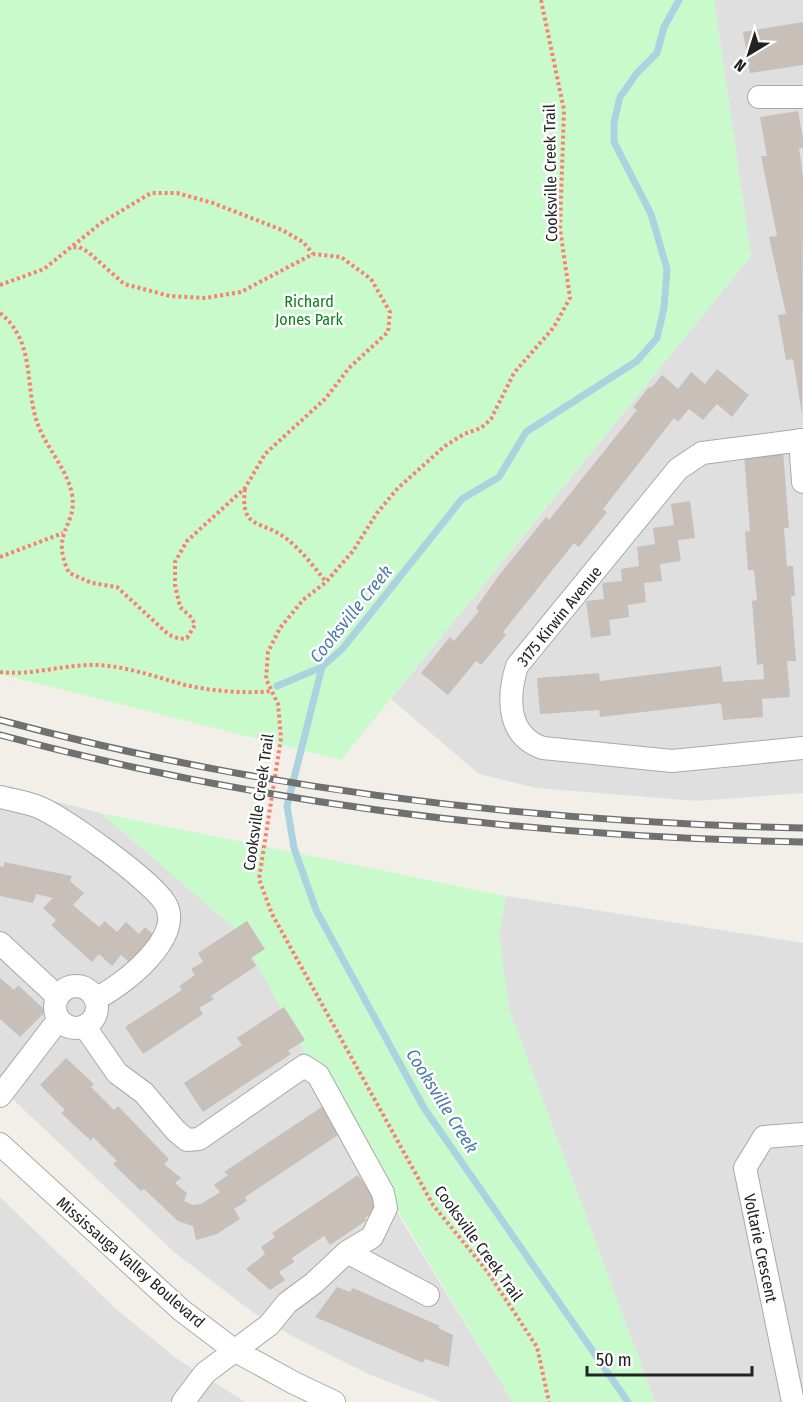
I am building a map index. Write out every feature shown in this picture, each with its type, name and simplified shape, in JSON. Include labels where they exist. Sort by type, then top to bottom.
[{"type":"street","points":[[759,97],[803,97]]},
{"type":"street","name":"3175 Kirwin Avenue","points":[[803,482],[801,440],[702,453],[678,469],[517,666],[510,689],[516,728],[527,742],[543,748],[672,761],[803,748]]},
{"type":"street","points":[[0,797],[36,806],[56,816],[145,882],[166,904],[168,923],[160,946],[144,964],[107,994],[95,999]]},
{"type":"street","points":[[0,943],[58,1008],[72,1029],[85,1027],[95,1018],[98,1005],[93,993],[81,986],[68,988],[58,1008],[0,1096]]},
{"type":"street","points":[[85,1027],[117,1073],[144,1093],[176,1131],[187,1140],[199,1139],[304,1066],[318,1075],[383,1193],[386,1208],[372,1237],[347,1252],[314,1283],[287,1303],[269,1325],[205,1373],[183,1402]]},
{"type":"street","name":"Voltarie Crescent","points":[[793,1402],[745,1168],[764,1137],[803,1134]]},
{"type":"street","name":"Mississauga Valley Boulevard","points":[[0,1144],[146,1280],[234,1350],[334,1402]]},
{"type":"street","points":[[347,1252],[428,1295]]},
{"type":"path","name":"Cooksville Creek Trail","points":[[541,0],[564,110],[560,229],[570,298],[554,327],[514,373],[491,419],[481,428],[464,434],[445,446],[398,488],[377,513],[353,551],[326,582],[303,600],[280,628],[268,652],[266,680],[278,704],[281,738],[259,879],[272,914],[433,1205],[487,1271],[537,1347],[549,1402]]},
{"type":"path","points":[[0,285],[44,269],[101,223],[151,193],[177,193],[213,203],[282,230],[303,242],[313,254]]},
{"type":"path","points":[[0,313],[9,320],[21,344],[30,373],[35,418],[62,469],[72,495],[71,516],[63,533],[61,555],[69,573],[92,583],[117,587],[170,635],[180,639],[187,638],[195,625],[192,618],[180,607],[175,585],[175,562],[187,541],[245,488],[265,454],[326,398],[349,368],[388,332],[390,312],[371,279],[341,257],[313,254],[252,288],[205,298],[170,296],[124,284],[88,252],[79,247],[70,248]]},
{"type":"path","points":[[245,488],[243,503],[248,517],[261,527],[284,536],[326,582]]},
{"type":"path","points":[[0,557],[63,533]]},
{"type":"path","points":[[0,672],[38,672],[96,665],[143,673],[188,686],[252,693],[272,691]]},
{"type":"shaded area","points":[[714,0],[803,0],[803,793],[697,801],[536,788],[479,774],[391,699],[751,256]]},
{"type":"shaded area","points":[[0,787],[101,813],[240,933],[405,1226],[513,1402],[442,1402],[373,1376],[296,1338],[254,1313],[174,1252],[0,1087]]},
{"type":"shaded area","points":[[506,896],[803,943],[803,1402],[655,1402],[509,1009],[499,934]]},
{"type":"shaded area","points":[[0,1197],[115,1308],[176,1358],[245,1402],[0,1402]]},
{"type":"green space","name":"Richard Jones Park","points":[[0,0],[714,0],[751,256],[341,760],[0,674]]},
{"type":"green space","points":[[101,813],[506,896],[499,934],[509,1009],[655,1402],[513,1402],[321,1083],[240,933]]},
{"type":"building","points":[[803,22],[803,65],[750,73],[743,32]]},
{"type":"building","points":[[798,111],[803,139],[803,148],[799,148],[803,176],[802,415],[793,359],[786,360],[778,315],[786,314],[769,237],[777,236],[761,156],[767,156],[760,117]]},
{"type":"building","points":[[717,369],[749,395],[732,417],[717,404],[703,420],[689,409],[678,422],[674,418],[603,509],[607,512],[579,547],[574,543],[503,632],[506,635],[481,665],[476,661],[448,695],[421,673],[450,637],[454,641],[479,611],[476,608],[497,578],[546,517],[549,520],[637,410],[633,407],[649,387],[651,388],[662,375],[678,389],[691,372],[705,384]]},
{"type":"building","points":[[783,451],[789,528],[784,528],[787,566],[793,566],[795,596],[791,596],[796,661],[787,661],[790,697],[762,699],[763,717],[723,720],[721,703],[600,717],[599,710],[540,714],[537,678],[599,673],[600,681],[721,666],[723,682],[764,679],[763,664],[757,665],[752,601],[757,600],[754,570],[748,570],[745,532],[750,531],[744,454]]},
{"type":"building","points":[[690,501],[695,538],[678,540],[681,561],[660,564],[662,581],[644,583],[646,602],[628,605],[629,617],[609,620],[611,635],[591,638],[586,601],[604,599],[602,583],[622,581],[621,569],[639,566],[637,547],[655,544],[653,528],[674,525],[671,504]]},
{"type":"building","points":[[4,862],[72,876],[70,881],[84,893],[73,905],[99,927],[105,921],[117,932],[126,922],[139,934],[145,927],[159,940],[135,967],[121,955],[112,966],[99,954],[92,962],[51,925],[56,920],[43,908],[53,898],[36,894],[33,903],[0,896],[0,866],[4,867]]},
{"type":"building","points":[[247,921],[265,949],[251,958],[256,966],[211,996],[214,999],[199,1008],[203,1014],[143,1054],[125,1027],[182,990],[179,986],[195,975],[191,969],[203,962],[198,953]]},
{"type":"building","points":[[0,978],[14,990],[18,985],[46,1011],[20,1037],[0,1019]]},
{"type":"building","points":[[284,1007],[305,1040],[288,1051],[291,1054],[203,1112],[184,1083],[242,1045],[237,1038]]},
{"type":"building","points":[[66,1058],[94,1084],[91,1087],[114,1110],[118,1106],[169,1159],[164,1164],[181,1178],[175,1183],[187,1193],[184,1201],[193,1205],[201,1204],[220,1192],[214,1185],[228,1175],[224,1172],[325,1105],[344,1131],[245,1197],[247,1201],[234,1209],[240,1219],[217,1234],[196,1240],[193,1226],[178,1221],[144,1189],[141,1191],[113,1164],[117,1161],[93,1137],[91,1141],[61,1113],[65,1110],[40,1085]]},
{"type":"building","points":[[358,1175],[380,1207],[365,1218],[367,1220],[330,1245],[324,1236],[292,1258],[294,1262],[279,1272],[285,1280],[270,1290],[246,1269],[265,1254],[261,1247],[275,1237],[272,1233]]},
{"type":"building","points":[[337,1287],[350,1292],[353,1288],[440,1326],[438,1328],[453,1335],[449,1367],[425,1359],[423,1363],[315,1317]]},
{"type":"waterway","name":"Cooksville Creek","points":[[628,1402],[424,1108],[316,910],[294,848],[287,806],[322,667],[343,648],[462,499],[499,477],[526,432],[637,361],[657,338],[664,308],[667,269],[651,214],[614,142],[614,122],[620,97],[637,73],[657,53],[664,27],[679,0]]},
{"type":"waterway","points":[[277,686],[322,667]]},
{"type":"railway","points":[[0,720],[99,745],[198,766],[298,784],[398,798],[600,819],[803,828]]},
{"type":"railway","points":[[0,735],[198,781],[398,813],[600,833],[803,842]]}]
